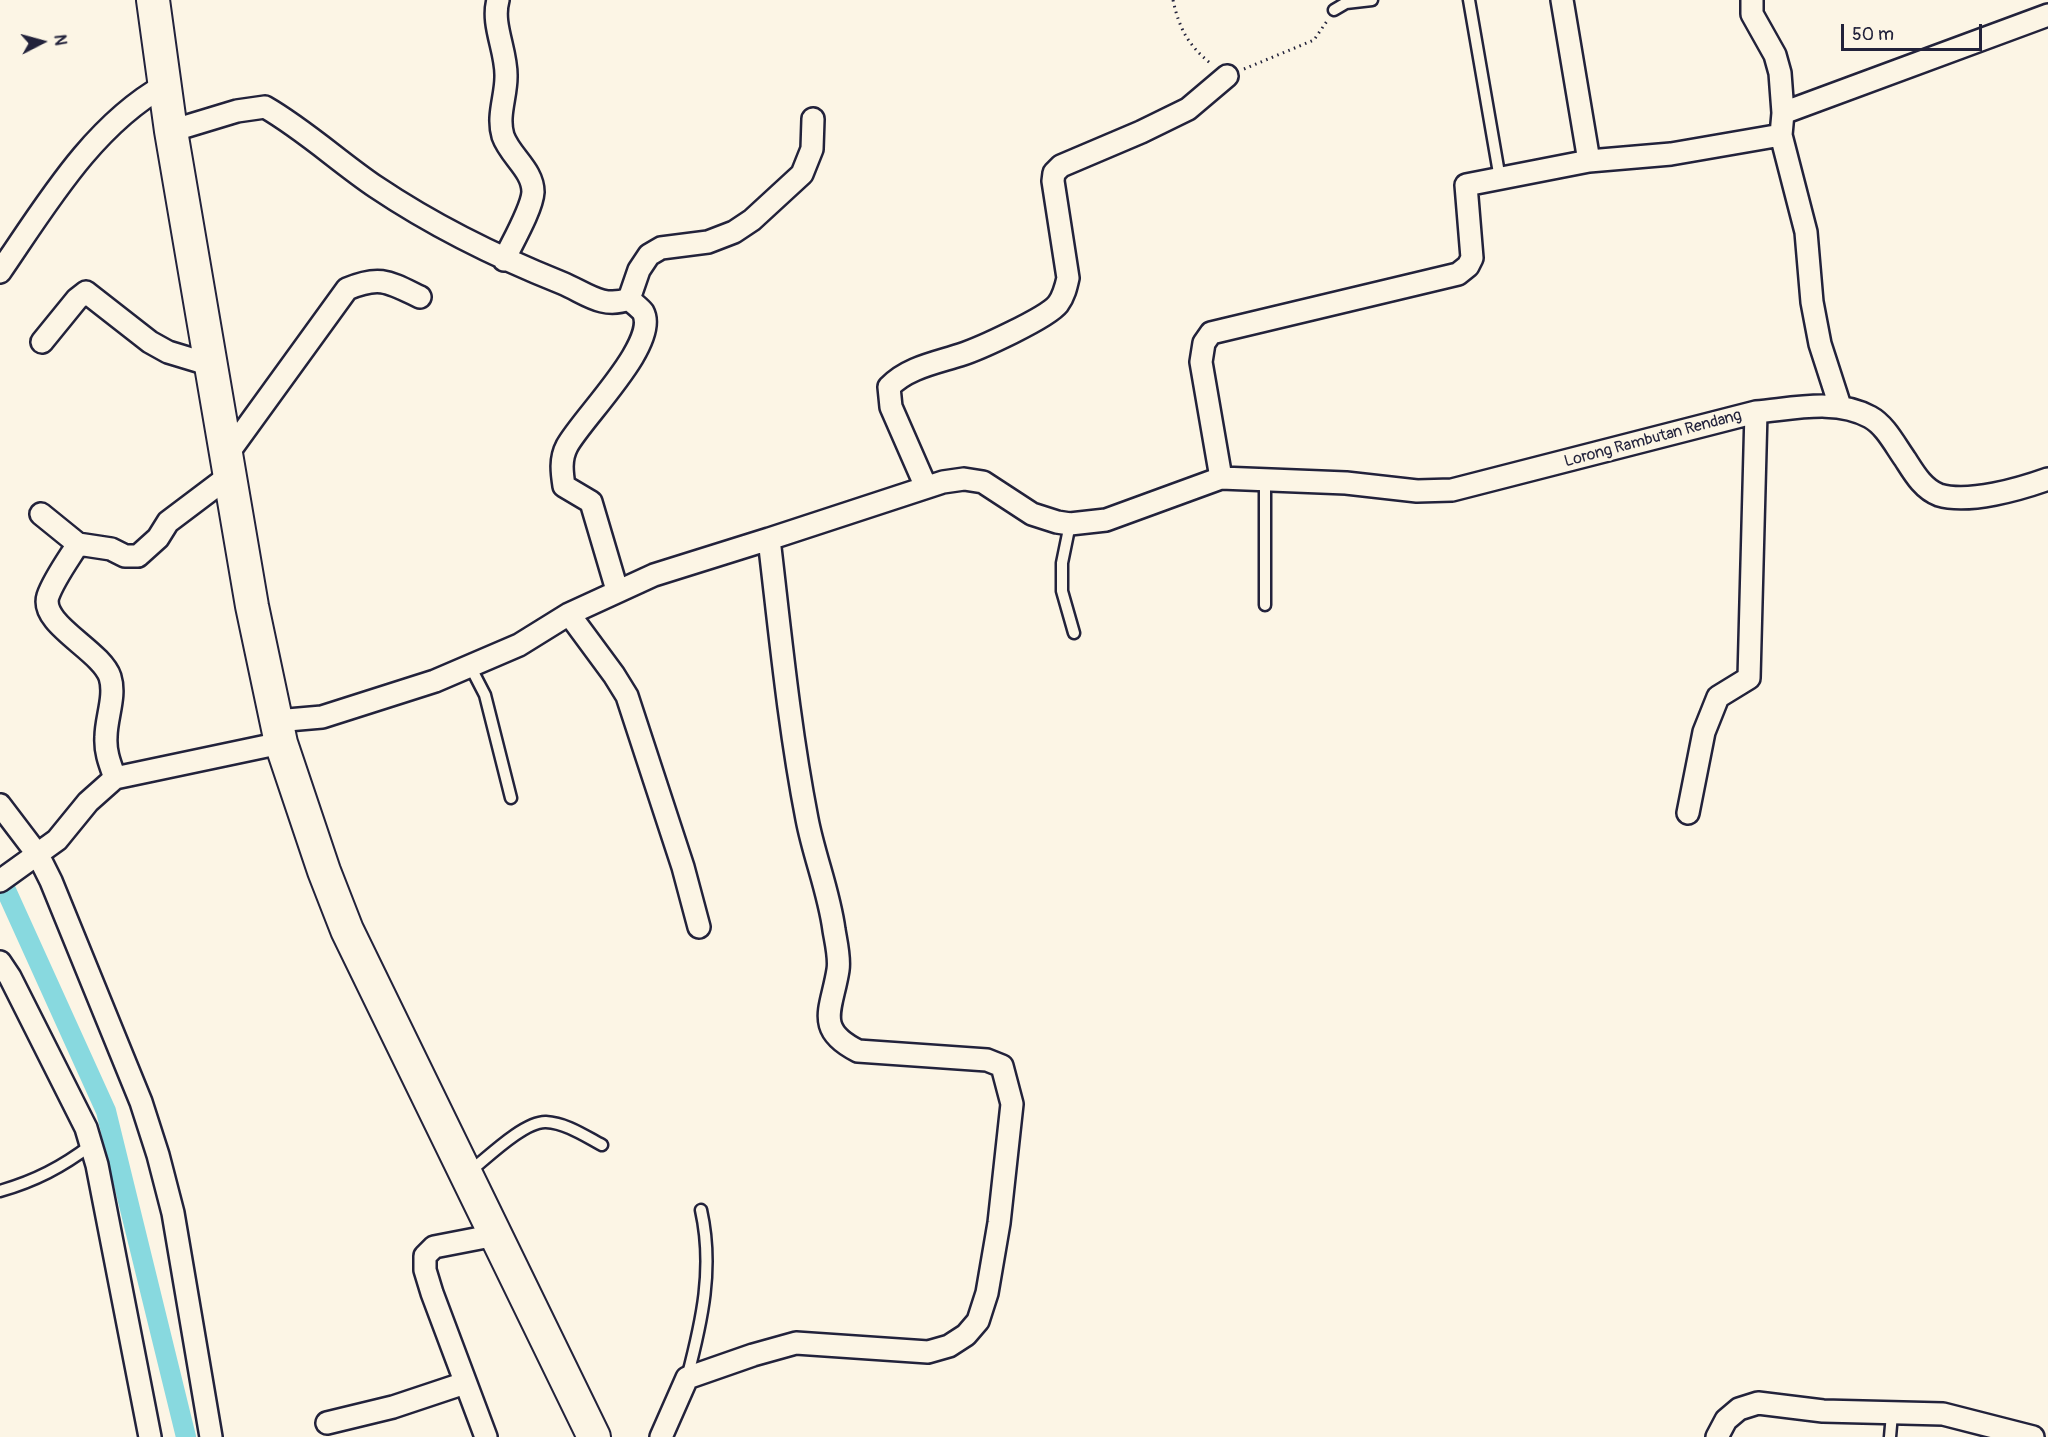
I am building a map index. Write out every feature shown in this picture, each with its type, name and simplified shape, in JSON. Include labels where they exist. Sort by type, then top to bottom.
[{"type":"main road","points":[[153,0],[171,131],[252,606],[279,732],[324,871],[347,930],[594,1437]]},
{"type":"street","points":[[498,0],[497,26],[505,52],[506,78],[500,117],[504,137],[530,178],[533,196],[504,260]]},
{"type":"street","points":[[1562,0],[1589,161]]},
{"type":"street","points":[[1752,0],[1752,14],[1765,41],[1775,55],[1780,73],[1783,113],[1781,135],[1806,232],[1812,302],[1820,344],[1840,406]]},
{"type":"street","points":[[1783,113],[2048,15]]},
{"type":"street","points":[[926,488],[891,407],[889,387],[900,375],[971,351],[1044,315],[1058,304],[1065,292],[1068,278],[1053,181],[1054,173],[1061,166],[1188,109],[1227,76]]},
{"type":"street","points":[[0,272],[69,174],[128,109],[165,85]]},
{"type":"street","points":[[171,131],[237,111],[266,107],[409,209],[504,260],[569,286],[600,303],[629,299]]},
{"type":"street","points":[[629,299],[639,270],[649,255],[661,248],[708,242],[734,232],[752,220],[802,174],[812,149],[813,119]]},
{"type":"street","points":[[0,880],[57,840],[88,802],[115,778],[279,732],[435,681],[519,645],[569,614],[654,575],[943,482],[964,479],[983,482],[1032,514],[1070,524],[1106,520],[1221,478],[1201,362],[1204,343],[1211,333],[1458,274],[1468,266],[1472,258],[1466,185],[1589,161],[1671,154],[1781,135]]},
{"type":"street","points":[[41,514],[78,544],[111,549],[125,556],[138,556],[158,537],[168,522],[228,466],[347,289],[367,281],[385,280],[420,297]]},
{"type":"street","points":[[42,342],[77,299],[86,292],[150,342],[168,352],[211,365]]},
{"type":"street","points":[[618,590],[591,502],[564,486],[561,464],[566,446],[595,410],[642,340],[645,324],[643,312],[629,299]]},
{"type":"street","name":"Lorong Rambutan Rendang","points":[[1221,478],[1346,483],[1417,491],[1452,490],[1756,412],[1840,406],[1870,417],[1887,432],[1919,482],[1939,495],[1983,495],[2027,487],[2048,479]]},
{"type":"street","points":[[1688,813],[1704,732],[1718,697],[1749,678],[1756,412]]},
{"type":"street","points":[[662,1437],[687,1378],[753,1355],[796,1343],[928,1352],[949,1346],[966,1335],[978,1321],[987,1293],[999,1223],[1012,1104],[1002,1066],[987,1060],[858,1051],[843,1043],[831,1030],[828,1016],[838,968],[835,937],[806,810],[781,646],[769,539]]},
{"type":"street","points":[[78,544],[48,596],[46,606],[52,618],[102,662],[110,677],[112,689],[106,738],[107,755],[115,778]]},
{"type":"street","points":[[569,614],[615,675],[627,696],[699,927]]},
{"type":"street","points":[[0,805],[31,860],[141,1102],[158,1155],[177,1234],[211,1437]]},
{"type":"street","points":[[0,962],[10,977],[86,1128],[150,1437]]},
{"type":"street","points":[[486,1437],[432,1293],[425,1270],[425,1256],[434,1247],[496,1235]]},
{"type":"street","points":[[327,1424],[393,1407],[465,1383]]},
{"type":"street","points":[[1717,1437],[1726,1420],[1739,1409],[1758,1403],[1823,1412],[1943,1414],[2033,1437]]},
{"type":"lane","points":[[1334,10],[1346,3],[1372,0]]},
{"type":"lane","points":[[1469,0],[1500,179]]},
{"type":"lane","points":[[1265,481],[1265,605]]},
{"type":"lane","points":[[1070,524],[1062,563],[1062,591],[1074,633]]},
{"type":"lane","points":[[470,666],[485,695],[511,798]]},
{"type":"lane","points":[[465,1175],[530,1125],[559,1125],[602,1145]]},
{"type":"lane","points":[[0,1191],[33,1182],[65,1165],[91,1144]]},
{"type":"lane","points":[[687,1378],[700,1327],[706,1286],[708,1240],[701,1210]]},
{"type":"lane","points":[[1890,1437],[1892,1414]]},
{"type":"path","points":[[1173,0],[1179,27],[1194,50],[1227,76],[1314,40],[1334,10]]},
{"type":"waterway","points":[[0,877],[106,1111],[186,1437]]}]
